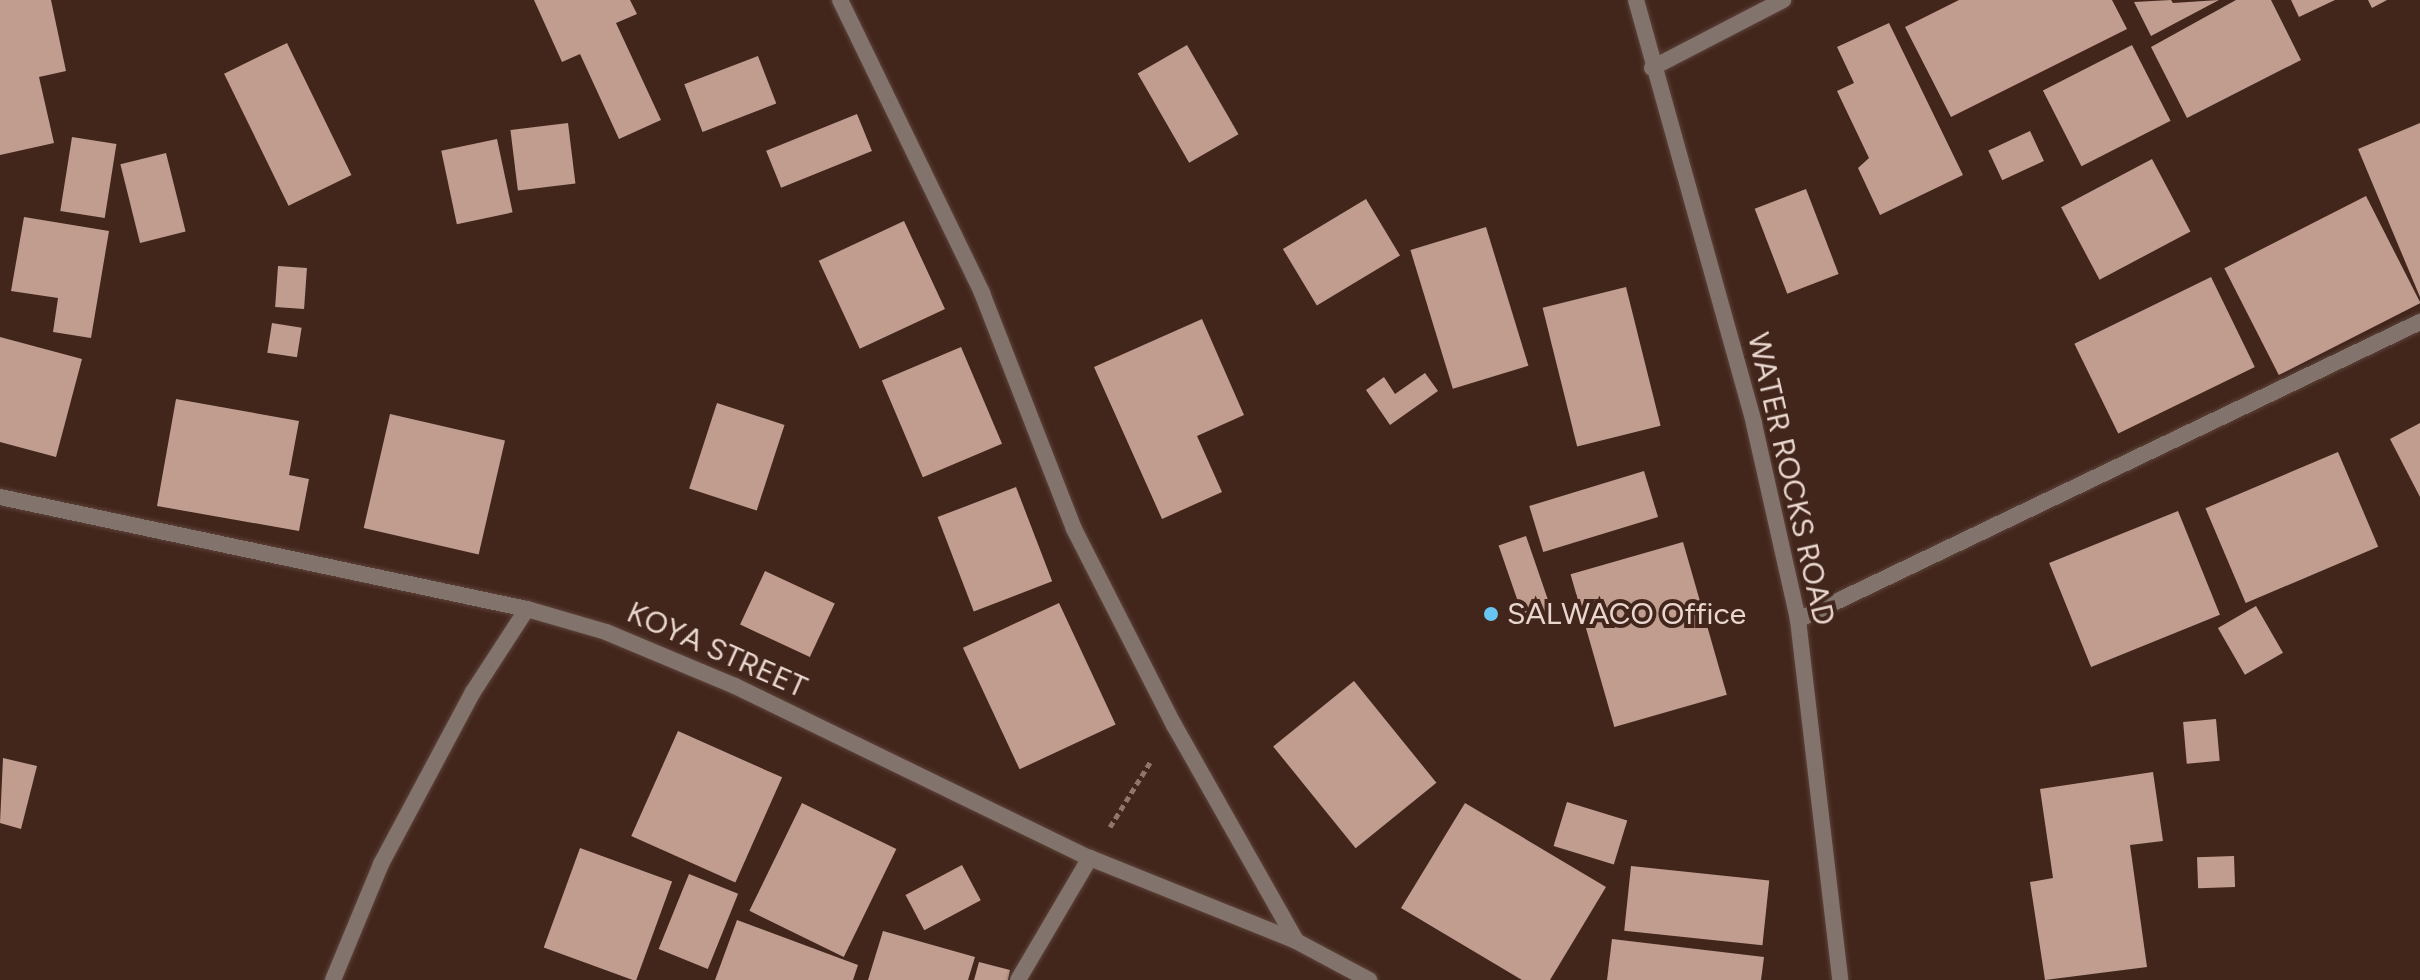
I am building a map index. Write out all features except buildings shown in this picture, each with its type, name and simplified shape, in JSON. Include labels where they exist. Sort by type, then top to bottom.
[{"type":"street","points":[[840,0],[982,293],[1074,529],[1174,725],[1296,941]]},
{"type":"street","name":"WATER ROCKS ROAD","points":[[1636,0],[1652,68],[1754,424],[1798,620],[1840,980]]},
{"type":"street","points":[[1652,68],[1783,0]]},
{"type":"street","points":[[1798,620],[2420,322]]},
{"type":"street","name":"KOYA STREET","points":[[0,497],[527,609],[606,632],[735,686],[1090,858],[1296,941],[1369,980]]},
{"type":"street","points":[[333,980],[381,864],[473,692],[527,609]]},
{"type":"street","points":[[1018,980],[1090,858]]},
{"type":"path","points":[[1090,858],[1174,725]]},
{"type":"place","name":"SALWACO Office","points":[[1491,614]]}]
